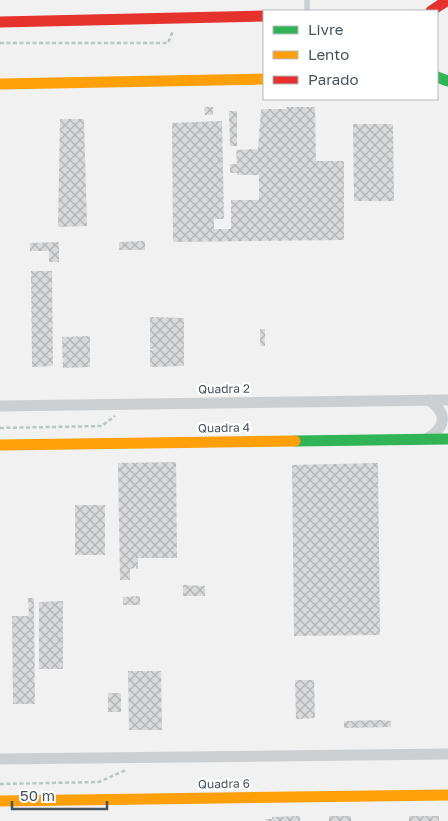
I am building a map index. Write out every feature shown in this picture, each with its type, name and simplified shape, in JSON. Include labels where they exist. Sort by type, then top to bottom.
[{"type":"street","points":[[433,10],[448,0]]},
{"type":"street","points":[[0,22],[263,16]]},
{"type":"street","points":[[0,84],[263,79]]},
{"type":"street","points":[[428,400],[439,407],[443,420],[438,432],[428,438]]},
{"type":"street","name":"Quadra 2","points":[[0,406],[448,400]]},
{"type":"street","name":"Quadra 4","points":[[0,445],[448,439]]},
{"type":"street","points":[[0,759],[448,754]]},
{"type":"street","name":"Quadra 6","points":[[0,801],[448,795]]},
{"type":"path","points":[[0,43],[168,43],[179,18]]},
{"type":"path","points":[[0,784],[99,782],[134,769]]},
{"type":"building","points":[[204,107],[213,107],[213,115],[205,115]]},
{"type":"building","points":[[286,107],[315,107],[316,161],[344,161],[344,240],[173,242],[172,123],[222,121],[224,219],[214,219],[214,229],[231,229],[231,200],[259,200],[259,175],[237,175],[237,173],[230,173],[230,164],[237,164],[236,150],[258,149],[261,109],[286,109]]},
{"type":"building","points":[[229,111],[237,111],[237,146],[230,146]]},
{"type":"building","points":[[60,119],[84,119],[87,226],[58,227]]},
{"type":"building","points":[[353,124],[393,124],[394,201],[354,201]]},
{"type":"building","points":[[145,241],[145,250],[119,250],[119,242]]},
{"type":"building","points":[[59,242],[59,262],[49,262],[49,251],[30,251],[30,243]]},
{"type":"building","points":[[31,271],[52,271],[53,366],[32,367]]},
{"type":"building","points":[[150,317],[184,318],[184,366],[150,367],[150,350],[156,349],[150,349]]},
{"type":"building","points":[[260,329],[265,329],[265,346],[260,346]]},
{"type":"building","points":[[90,336],[90,367],[63,368],[62,337]]},
{"type":"building","points":[[176,462],[177,558],[138,558],[138,569],[136,569],[136,565],[135,568],[130,569],[130,580],[120,580],[118,463]]},
{"type":"building","points":[[378,463],[380,635],[294,636],[292,465]]},
{"type":"building","points":[[75,505],[105,505],[105,555],[75,555]]},
{"type":"building","points":[[183,585],[205,586],[205,596],[183,596]]},
{"type":"building","points":[[140,596],[140,605],[123,605],[123,597]]},
{"type":"building","points":[[28,598],[34,598],[35,704],[13,704],[12,616],[29,616]]},
{"type":"building","points":[[63,601],[63,669],[39,669],[39,602]]},
{"type":"building","points":[[128,671],[161,671],[162,730],[129,730]]},
{"type":"building","points":[[295,680],[314,680],[315,718],[296,719]]},
{"type":"building","points":[[108,693],[121,693],[121,712],[108,712]]},
{"type":"building","points":[[344,721],[391,721],[391,727],[344,728]]},
{"type":"building","points":[[300,816],[300,821],[265,821],[265,819],[272,819],[272,817]]},
{"type":"building","points":[[329,816],[351,816],[351,821],[329,821]]},
{"type":"building","points":[[409,816],[439,816],[439,821],[409,821]]},
{"type":"traffic: fast","points":[[438,77],[448,81]]},
{"type":"traffic: fast","points":[[295,441],[448,439]]},
{"type":"traffic: slow","points":[[0,84],[263,79]]},
{"type":"traffic: slow","points":[[0,445],[295,441]]},
{"type":"traffic: slow","points":[[0,801],[448,795]]},
{"type":"traffic: jam","points":[[433,10],[448,0]]},
{"type":"traffic: jam","points":[[0,22],[263,16]]}]
